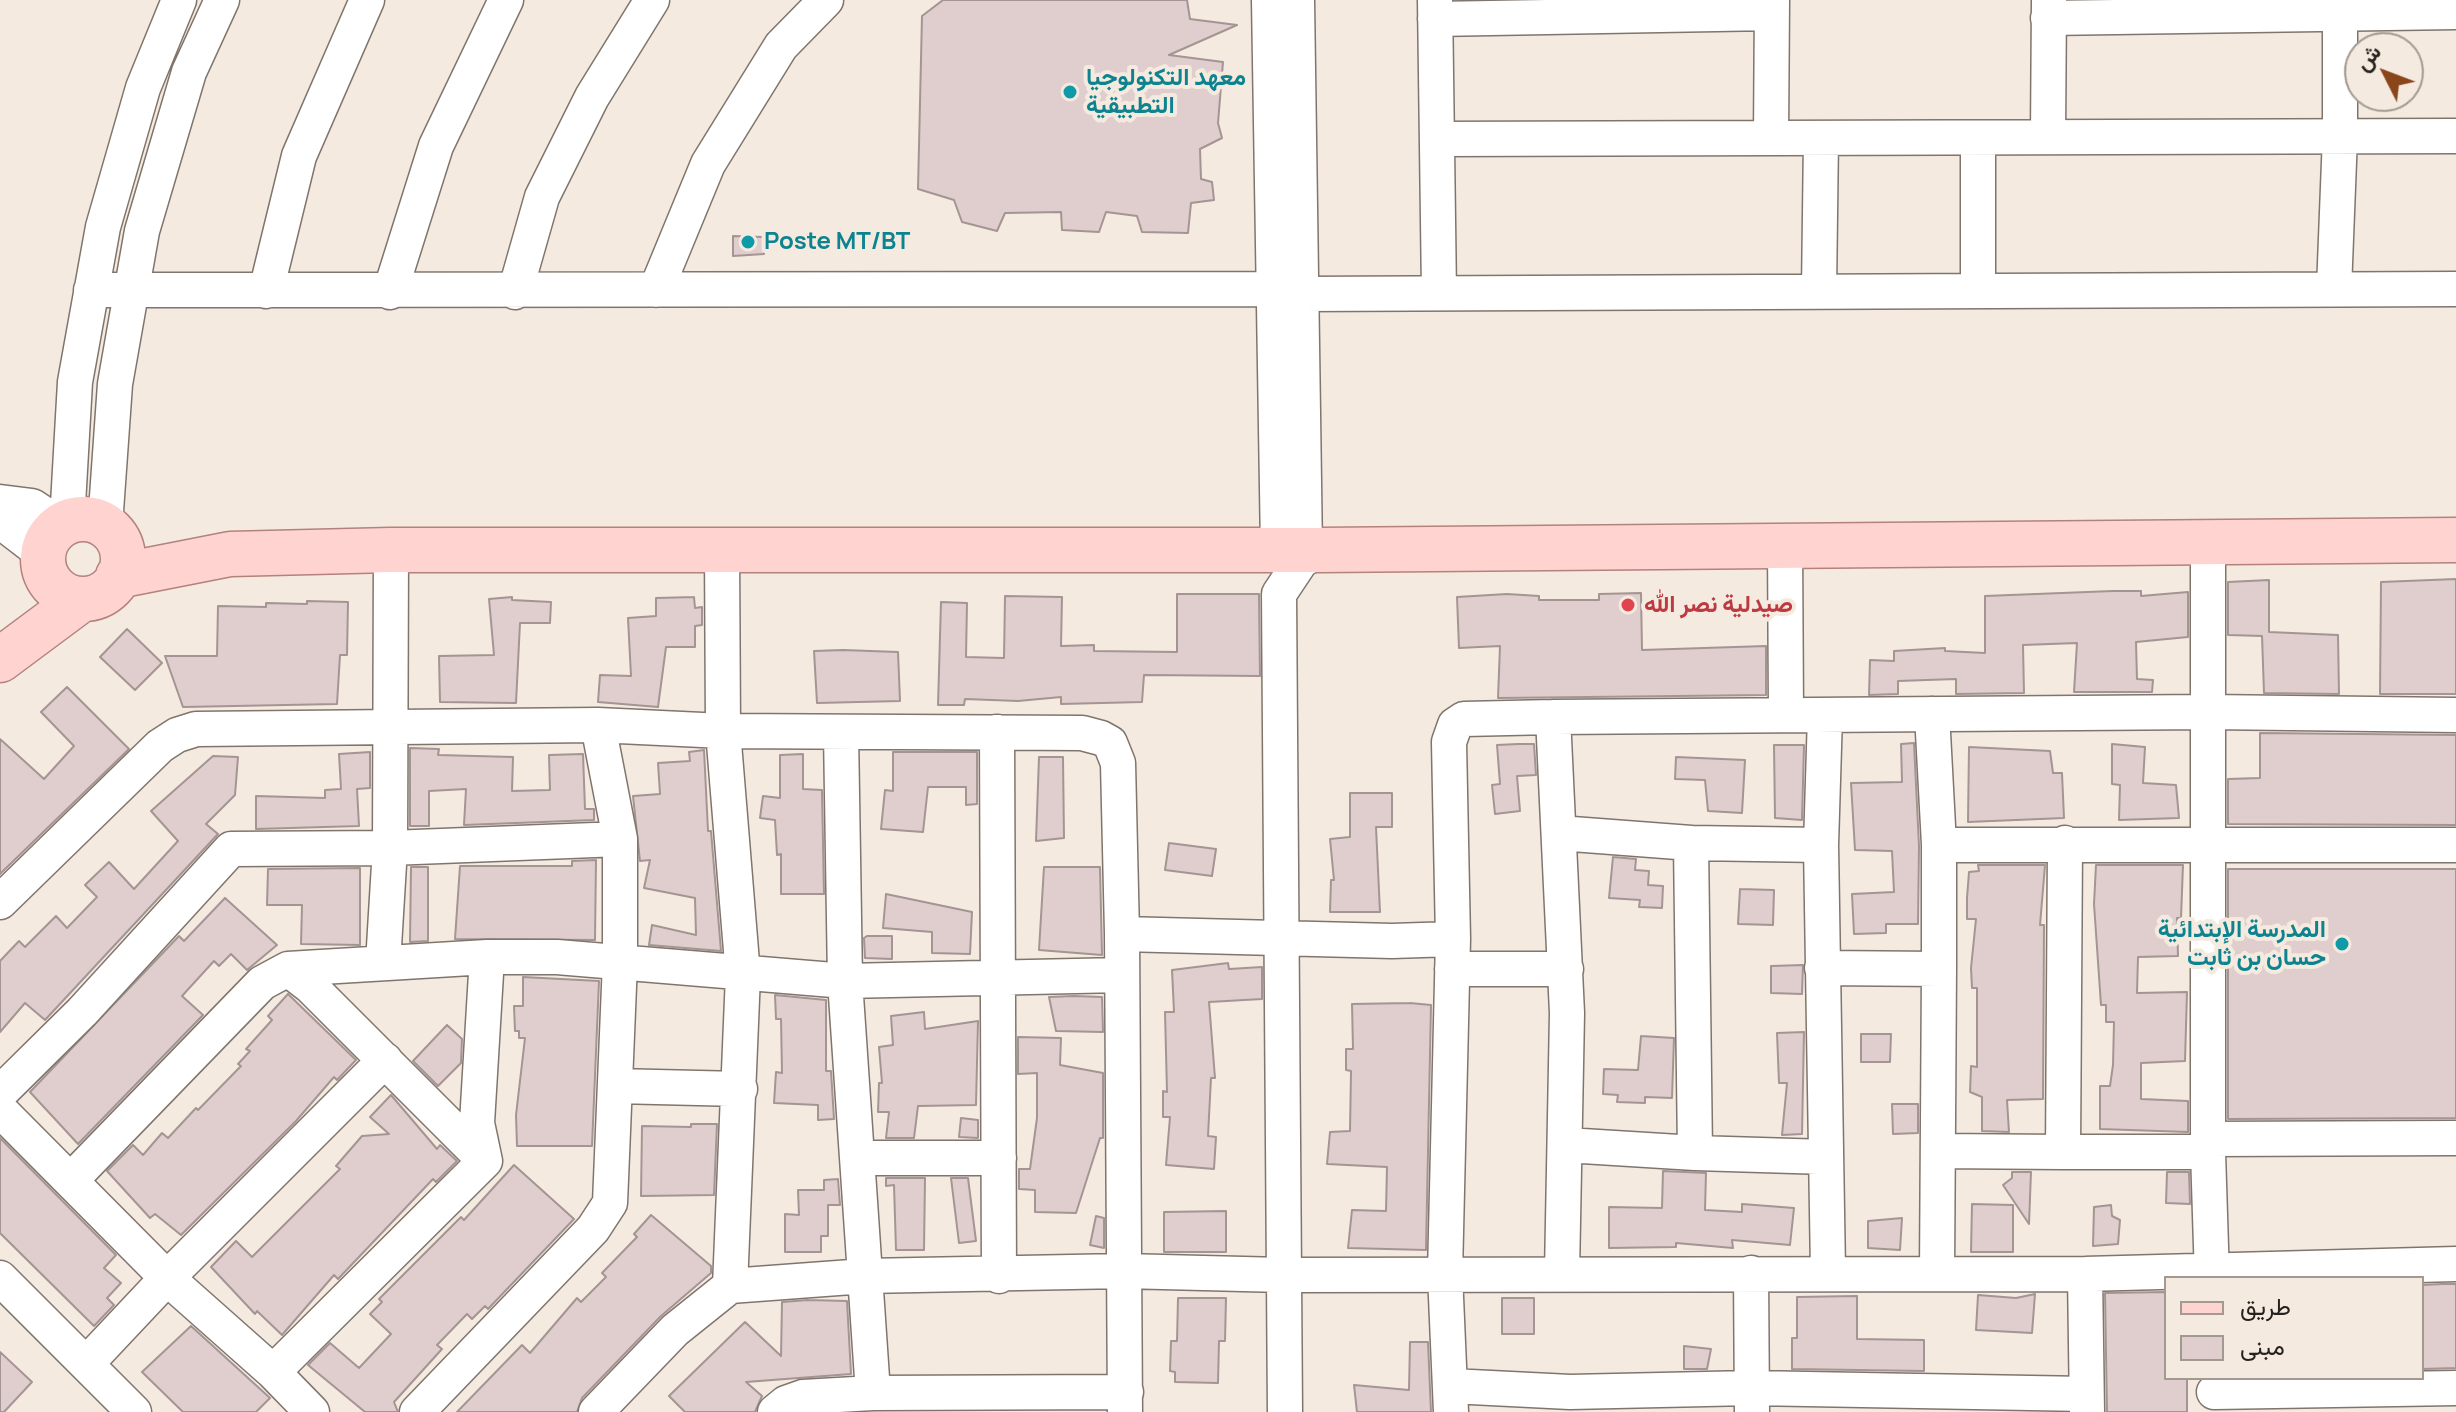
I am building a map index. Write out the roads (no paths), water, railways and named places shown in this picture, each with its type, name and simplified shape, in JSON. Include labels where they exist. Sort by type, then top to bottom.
[{"type":"main road","points":[[79,544],[230,554],[391,550],[1286,549],[2456,540]]},
{"type":"main road","points":[[0,657],[82,599],[103,593],[79,544]]},
{"type":"main road","points":[[0,657],[79,544]]},
{"type":"street","points":[[79,544],[74,398],[91,290],[122,152],[143,88],[179,0]]},
{"type":"street","points":[[79,544],[115,384],[142,231],[189,72],[222,0]]},
{"type":"street","points":[[266,291],[299,156],[367,0]]},
{"type":"street","points":[[390,292],[436,146],[506,0]]},
{"type":"street","points":[[515,292],[542,197],[592,97],[652,0]]},
{"type":"street","points":[[656,290],[708,164],[781,46],[826,0]]},
{"type":"street","points":[[1269,0],[1288,291]]},
{"type":"street","points":[[1285,1412],[1284,936],[1279,594],[1286,549],[1288,291],[1297,0]]},
{"type":"street","points":[[1439,293],[1435,9],[1772,7],[1771,138]]},
{"type":"street","points":[[2334,289],[2340,136],[2340,7]]},
{"type":"street","points":[[2048,137],[2048,9],[2340,7],[2456,12]]},
{"type":"street","points":[[1437,139],[2456,136]]},
{"type":"street","points":[[1819,291],[1821,138]]},
{"type":"street","points":[[1978,138],[1978,291]]},
{"type":"street","points":[[91,290],[1439,293],[2456,289]]},
{"type":"street","points":[[0,502],[32,506],[79,544]]},
{"type":"street","points":[[0,521],[79,544]]},
{"type":"street","points":[[2208,542],[2208,1146],[2212,1274]]},
{"type":"street","points":[[1785,543],[1786,715]]},
{"type":"street","points":[[722,548],[723,731],[743,975],[730,1286]]},
{"type":"street","points":[[1279,594],[1301,561],[1286,549]]},
{"type":"street","points":[[383,963],[390,848],[391,550]]},
{"type":"street","points":[[2085,1274],[2086,1403],[1451,1399],[1445,1274],[1453,954],[1450,732],[1464,719],[1553,717],[2208,712],[2456,715]]},
{"type":"street","points":[[1932,714],[1939,845],[1937,1272]]},
{"type":"street","points":[[1825,715],[1821,845],[1828,1272]]},
{"type":"street","points":[[1553,717],[1566,969],[1562,1273]]},
{"type":"street","points":[[417,1412],[593,1229],[610,1203],[620,962],[620,839],[598,725]]},
{"type":"street","points":[[0,902],[106,796],[177,735],[219,728],[598,725],[723,731],[1082,733],[1110,743],[1118,763],[1122,934],[1125,1402],[873,1393],[803,1397],[786,1403],[775,1412]]},
{"type":"street","points":[[841,732],[845,981],[873,1393]]},
{"type":"street","points":[[997,732],[999,1276]]},
{"type":"street","points":[[1559,833],[1691,843],[1821,845]]},
{"type":"street","points":[[0,1093],[82,1012],[231,849],[390,848],[620,839]]},
{"type":"street","points":[[1691,843],[1695,1153]]},
{"type":"street","points":[[2063,1152],[2065,843]]},
{"type":"street","points":[[1939,845],[2456,845]]},
{"type":"street","points":[[1122,934],[1392,941],[1453,954],[1566,969]]},
{"type":"street","points":[[71,1180],[262,983],[288,969],[487,957],[569,957],[743,975],[845,981],[1122,975]]},
{"type":"street","points":[[485,1161],[477,1123],[487,957]]},
{"type":"street","points":[[1822,968],[1939,969]]},
{"type":"street","points":[[288,969],[385,1060],[485,1161]]},
{"type":"street","points":[[87,1363],[167,1278],[385,1060]]},
{"type":"street","points":[[615,1086],[740,1089]]},
{"type":"street","points":[[0,1110],[167,1278],[273,1372],[312,1412]]},
{"type":"street","points":[[1938,1151],[2063,1152],[2456,1138]]},
{"type":"street","points":[[1566,1145],[1826,1157]]},
{"type":"street","points":[[858,1158],[999,1158]]},
{"type":"street","points":[[273,1372],[485,1161]]},
{"type":"street","points":[[614,1406],[675,1330],[730,1286],[865,1276],[999,1276],[1123,1271],[1283,1275],[1828,1272],[2212,1274],[2456,1264]]},
{"type":"street","points":[[1751,1273],[1752,1400]]},
{"type":"street","points":[[0,1278],[134,1412]]},
{"type":"street","points":[[2214,1394],[2334,1401],[2452,1396]]},
{"type":"place","name":"معهد التكنولوجيا التطبيقية","points":[[1070,92]]},
{"type":"place","name":"Poste MT/BT","points":[[748,242]]},
{"type":"place","name":"صيدلية نصر الله","points":[[1628,605]]},
{"type":"place","name":"المدرسة الإبتدائية حسان بن ثابت","points":[[2342,944]]}]
